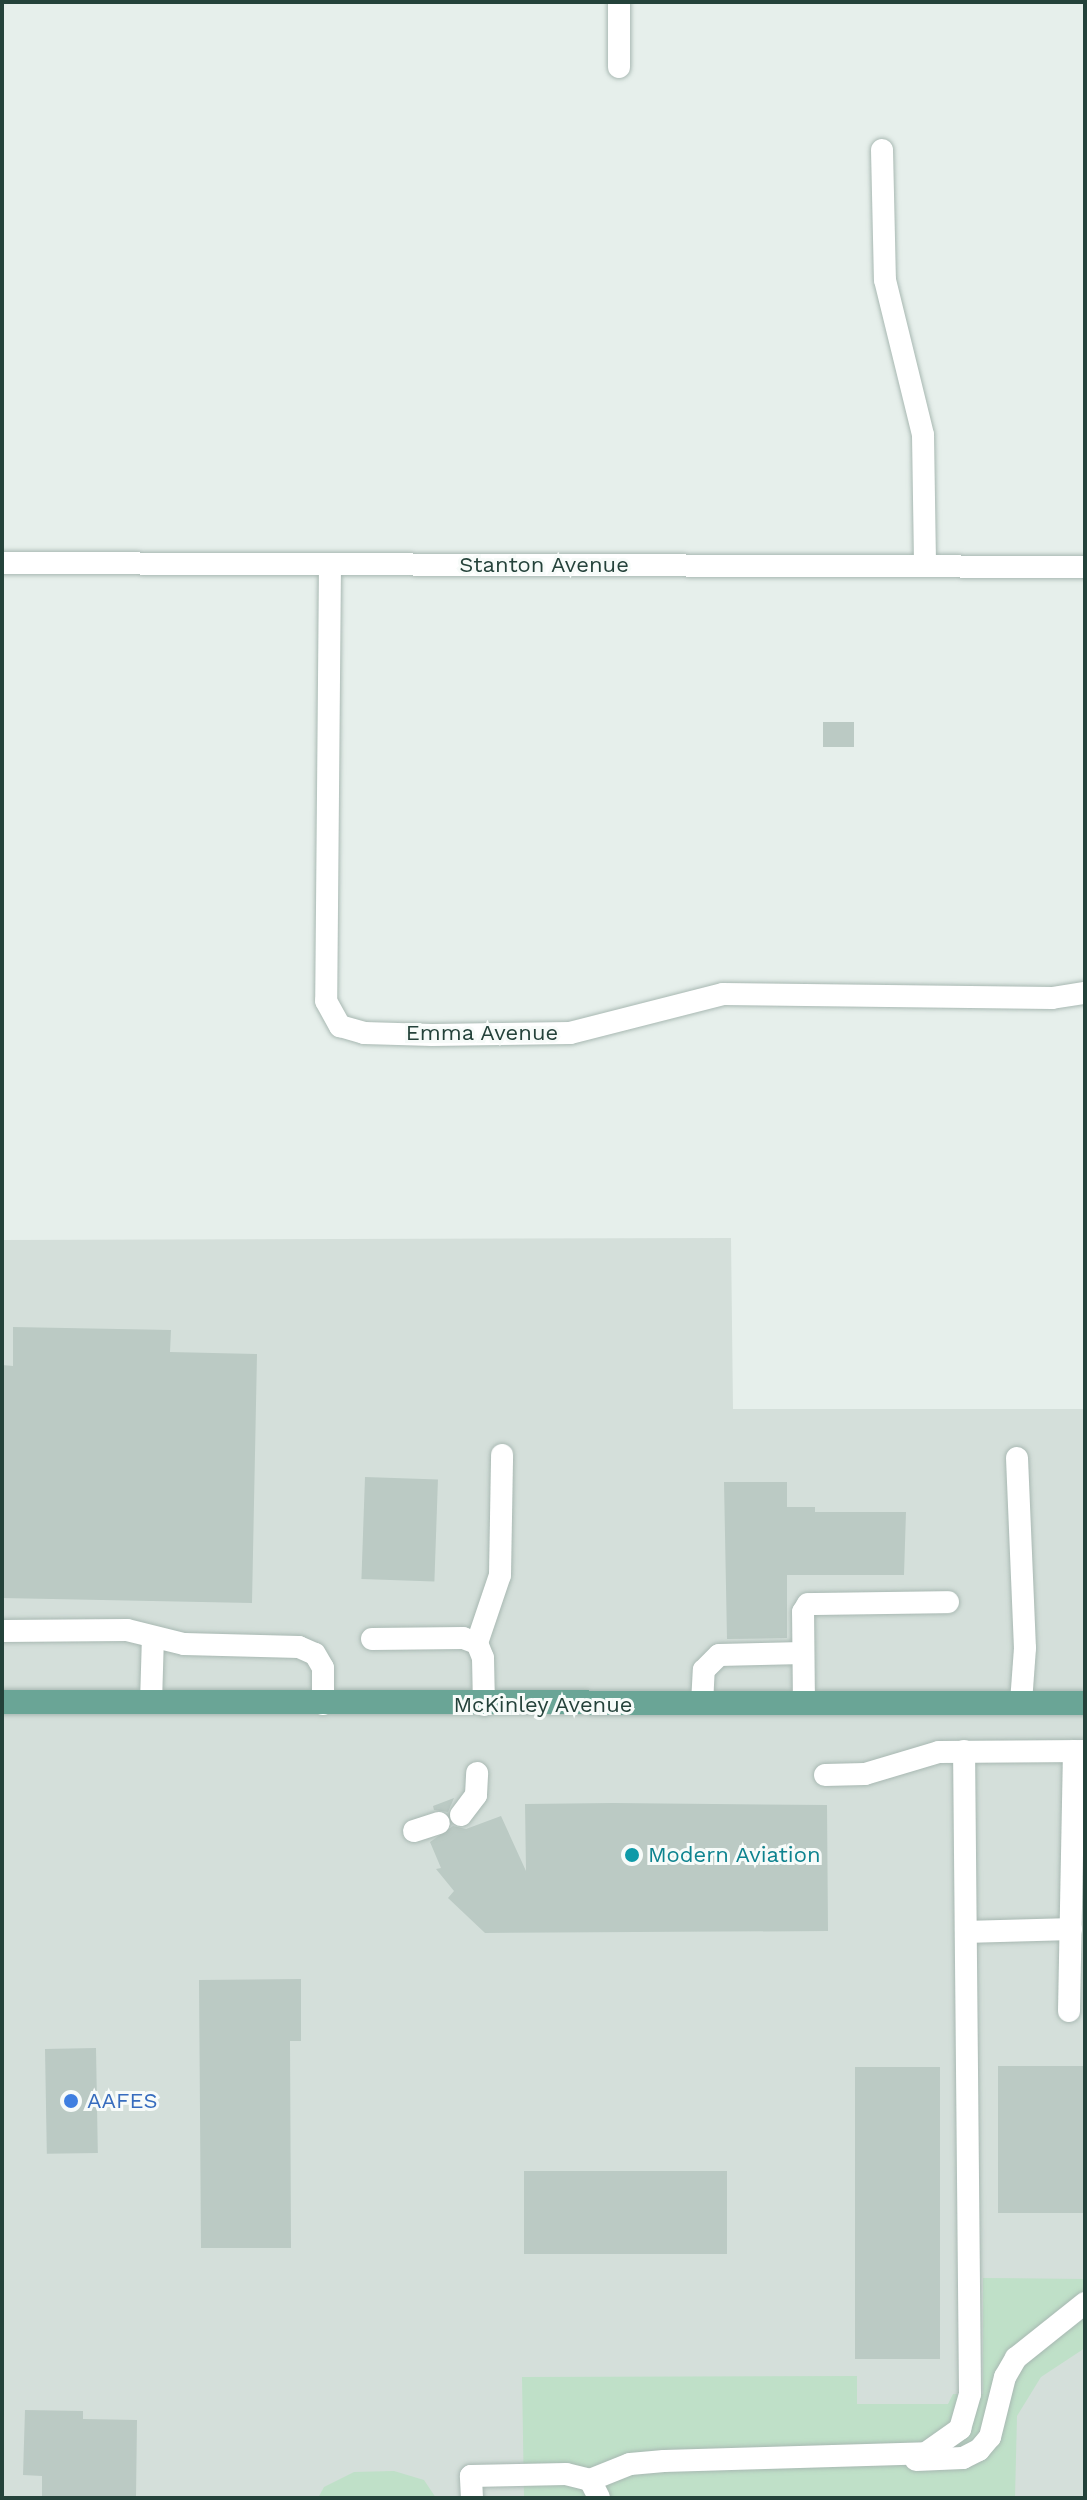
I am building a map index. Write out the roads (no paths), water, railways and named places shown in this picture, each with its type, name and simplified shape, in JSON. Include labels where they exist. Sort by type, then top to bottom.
[{"type":"main road","name":"McKinley Avenue","points":[[2,1702],[484,1705],[1085,1703]]},
{"type":"street","points":[[619,2],[619,67]]},
{"type":"street","points":[[882,150],[885,280],[923,435],[925,566]]},
{"type":"street","name":"Stanton Avenue","points":[[2,563],[1085,567]]},
{"type":"street","name":"Emma Avenue","points":[[330,564],[326,1001],[340,1026],[405,1034],[570,1033],[723,994],[1052,998],[1085,993]]},
{"type":"street","points":[[484,1705],[483,1658],[477,1643],[500,1575],[502,1455]]},
{"type":"street","points":[[1017,1458],[1025,1648],[1021,1703]]},
{"type":"street","points":[[804,1704],[803,1612],[808,1604],[948,1602]]},
{"type":"street","points":[[2,1631],[127,1630],[184,1644],[299,1647],[315,1654],[323,1668],[323,1704]]},
{"type":"street","points":[[151,1703],[153,1637]]},
{"type":"street","points":[[372,1639],[463,1638],[477,1643]]},
{"type":"street","points":[[702,1704],[704,1670],[719,1655],[803,1653]]},
{"type":"street","points":[[472,2498],[471,2476],[566,2474],[594,2489],[630,2464],[926,2453],[946,2442],[960,2429],[970,2394],[964,1751]]},
{"type":"street","points":[[825,1775],[865,1774],[914,1757],[964,1751],[1079,1751],[1069,2011]]},
{"type":"street","points":[[414,1831],[450,1819],[476,1795],[477,1773]]},
{"type":"street","points":[[966,1932],[1071,1929]]},
{"type":"street","points":[[902,2454],[911,2460],[941,2461],[979,2450],[990,2437],[1005,2377],[1016,2358],[1085,2303]]},
{"type":"place","name":"Modern Aviation","points":[[632,1855]]},
{"type":"place","name":"AAFES","points":[[71,2101]]}]
